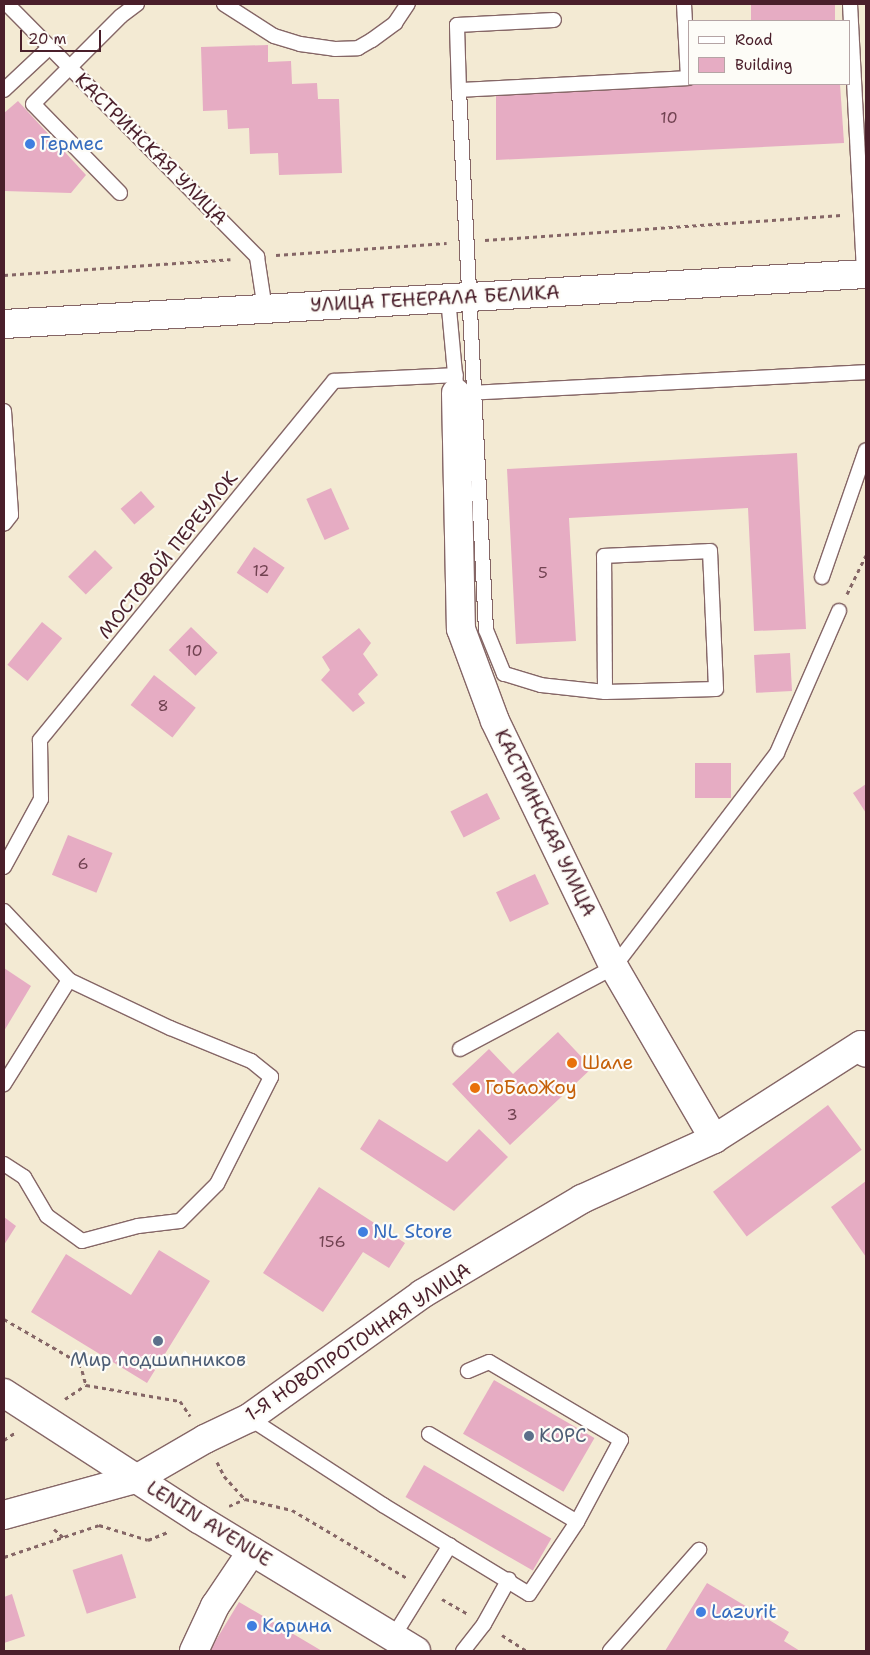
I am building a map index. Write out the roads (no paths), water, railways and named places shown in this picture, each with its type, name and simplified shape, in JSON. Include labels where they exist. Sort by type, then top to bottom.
[{"type":"street","name":"УЛИЦА ГЕНЕРАЛА БЕЛИКА","points":[[4,324],[865,274]]},
{"type":"street","name":"КАСТРИНСКАЯ УЛИЦА","points":[[463,387],[461,629],[495,721],[614,967],[714,1140]]},
{"type":"street","points":[[714,1140],[865,1048]]},
{"type":"street","name":"1-Я НОВОПРОТОЧНАЯ УЛИЦА","points":[[4,1515],[136,1479],[205,1439],[249,1418],[422,1294],[582,1198],[714,1140]]},
{"type":"street","name":"LENIN AVENUE","points":[[4,1393],[136,1479],[416,1651]]},
{"type":"street","points":[[194,1651],[215,1606],[252,1551]]},
{"type":"lane","name":"КАСТРИНСКАЯ УЛИЦА","points":[[7,4],[257,256],[265,309]]},
{"type":"lane","points":[[120,193],[33,104],[121,16],[138,4]]},
{"type":"lane","points":[[224,4],[274,36],[300,44],[335,49],[358,48],[372,40],[395,23],[408,4]]},
{"type":"lane","points":[[459,90],[688,78],[684,4]]},
{"type":"lane","points":[[850,4],[865,274]]},
{"type":"lane","points":[[554,20],[457,25],[466,241],[459,298],[463,387],[486,630],[504,674],[541,685],[605,692],[716,688],[710,551],[604,556],[605,692]]},
{"type":"lane","points":[[4,90],[50,47]]},
{"type":"lane","name":"КАСТРИНСКАЯ УЛИЦА","points":[[459,298],[463,387]]},
{"type":"lane","name":"МОСТОВОЙ ПЕРЕУЛОК","points":[[4,867],[41,799],[40,740],[334,381],[463,387],[866,372]]},
{"type":"lane","points":[[4,411],[11,515],[4,524]]},
{"type":"lane","points":[[822,577],[866,450]]},
{"type":"lane","points":[[460,1049],[614,967],[777,753],[839,611]]},
{"type":"lane","points":[[4,911],[70,980],[170,1028],[251,1061],[271,1077],[217,1184],[180,1222],[138,1226],[82,1241],[47,1216],[24,1177],[4,1164]]},
{"type":"lane","points":[[4,1084],[70,980]]},
{"type":"lane","points":[[249,1418],[450,1545],[509,1579],[530,1594],[577,1522],[621,1440],[490,1362],[468,1372]]},
{"type":"lane","points":[[429,1434],[577,1522]]},
{"type":"lane","points":[[393,1637],[450,1545]]},
{"type":"lane","points":[[610,1651],[700,1550]]},
{"type":"lane","points":[[464,1651],[484,1624],[509,1579]]},
{"type":"place","name":"Гермес","points":[[30,144]]},
{"type":"place","name":"Шале","points":[[572,1063]]},
{"type":"place","name":"ГоБаоЖоу","points":[[475,1088]]},
{"type":"place","name":"NL Store","points":[[363,1232]]},
{"type":"place","name":"Мир подшипников","points":[[158,1341]]},
{"type":"place","name":"КОРС","points":[[529,1436]]},
{"type":"place","name":"Lazurit","points":[[701,1612]]},
{"type":"place","name":"Карина","points":[[252,1626]]}]
